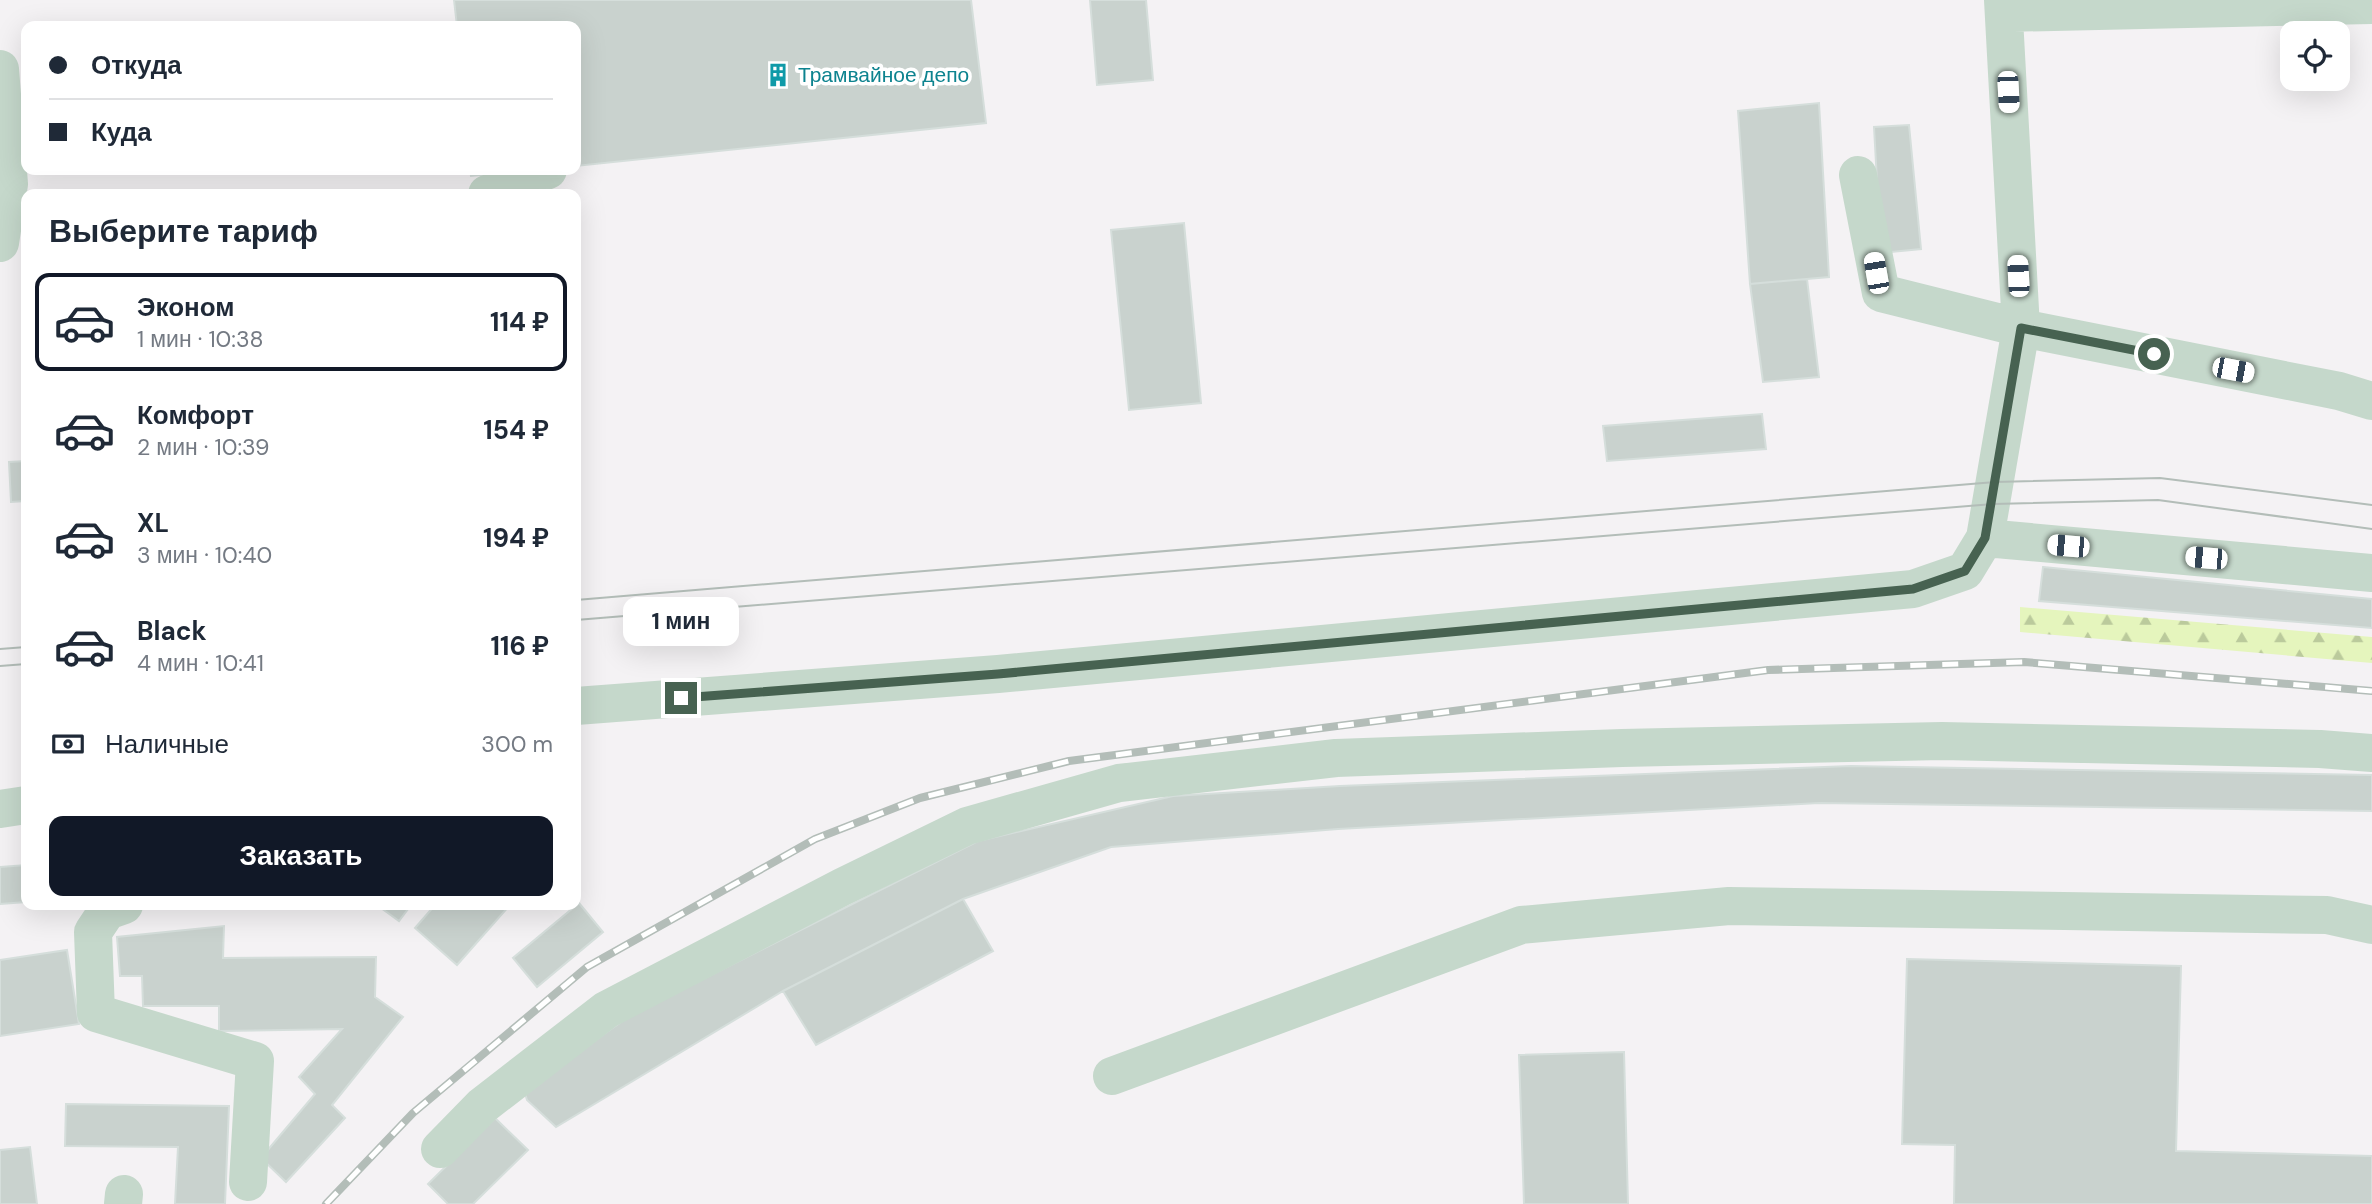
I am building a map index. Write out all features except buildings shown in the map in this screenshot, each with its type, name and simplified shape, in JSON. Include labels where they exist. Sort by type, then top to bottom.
[{"type":"lane","points":[[581,706],[1012,673],[1913,589],[1965,571],[1985,538],[2021,328],[2003,7],[2372,5]]},
{"type":"lane","points":[[0,69],[9,184],[0,243]]},
{"type":"lane","points":[[500,189],[535,175]]},
{"type":"lane","points":[[1858,175],[1881,293],[2021,328],[2339,391],[2372,401]]},
{"type":"lane","points":[[1985,538],[2372,573]]},
{"type":"lane","points":[[440,1149],[482,1106],[606,1010],[842,887],[967,827],[1119,783],[1336,758],[1622,748],[1942,741],[2372,752]]},
{"type":"lane","points":[[0,808],[21,806]]},
{"type":"lane","points":[[1112,1076],[1521,925],[1729,906],[2328,915],[2372,925]]},
{"type":"lane","points":[[110,910],[93,932],[96,1013],[255,1060],[248,1182]]},
{"type":"green space","points":[[2020,607],[2372,637],[2372,663],[2020,632]]},
{"type":"tram line","points":[[581,600],[1995,482],[2160,478],[2372,505]]},
{"type":"tram line","points":[[581,620],[1993,504],[2158,500],[2372,529]]},
{"type":"tram line","points":[[0,649],[21,647]]},
{"type":"tram line","points":[[0,666],[21,664]]},
{"type":"railway","points":[[326,1204],[413,1113],[587,967],[815,839],[920,798],[1069,761],[1768,670],[2024,662],[2372,691]]},
{"type":"place","name":"Трамвайное депо","points":[[778,75]]},
{"type":"route","points":[[681,698],[998,674],[1913,589],[1965,571],[1985,538],[1993,504],[2021,328],[2154,354]]}]
